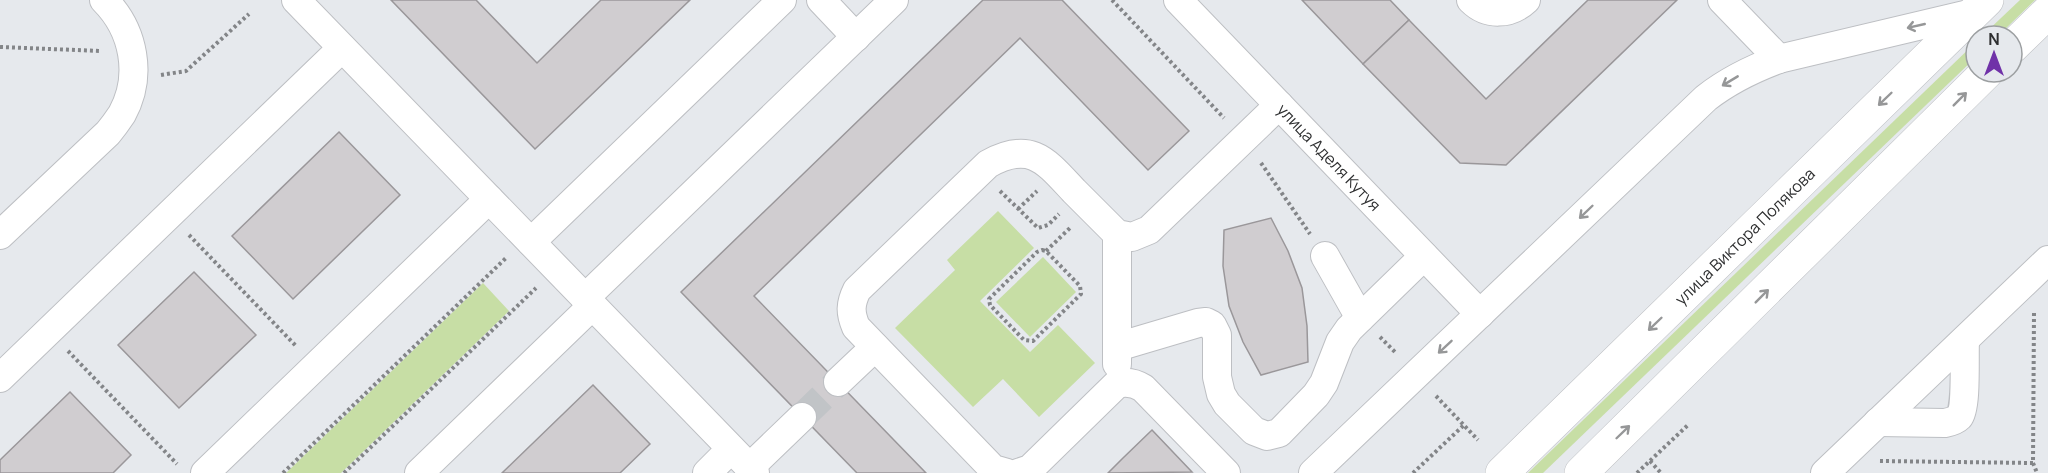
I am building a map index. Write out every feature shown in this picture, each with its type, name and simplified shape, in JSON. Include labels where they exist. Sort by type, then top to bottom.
[{"type":"main road","name":"улица Виктора Полякова","points":[[1502,473],[1980,6]]},
{"type":"main road","points":[[2024,35],[2048,12]]},
{"type":"main road","points":[[1581,473],[1975,84]]},
{"type":"street","points":[[0,235],[108,133],[122,115],[130,97],[134,66],[117,13],[104,0]]},
{"type":"street","points":[[296,0],[745,463]]},
{"type":"street","points":[[529,240],[782,0]]},
{"type":"street","points":[[821,0],[856,37]]},
{"type":"street","points":[[419,473],[894,0]]},
{"type":"street","name":"улица Аделя Кутуя","points":[[1178,0],[1479,314]]},
{"type":"street","points":[[1471,0],[1485,10],[1506,12],[1518,8],[1526,0]]},
{"type":"street","points":[[1722,0],[1779,59]]},
{"type":"street","points":[[1313,473],[1706,98],[1722,86],[1752,69],[1779,59],[1980,6]]},
{"type":"street","points":[[0,378],[342,48]]},
{"type":"street","points":[[1007,473],[993,469],[856,327],[851,316],[851,307],[857,290],[980,171],[998,158],[1011,154],[1035,156],[1046,161],[1117,234],[1132,237],[1149,230],[1278,105]]},
{"type":"street","points":[[205,473],[489,199]]},
{"type":"street","points":[[1117,234],[1117,384]]},
{"type":"street","points":[[1325,256],[1360,318]]},
{"type":"street","points":[[1117,347],[1198,323],[1206,322],[1212,325],[1217,335],[1217,377],[1221,394],[1227,404],[1254,431],[1267,436],[1278,433],[1316,395],[1324,382],[1340,342],[1360,318],[1424,256]]},
{"type":"street","points":[[1831,467],[2041,267]]},
{"type":"street","points":[[1878,422],[1946,423],[1960,416],[1963,404],[1965,339]]},
{"type":"street","points":[[838,382],[874,347]]},
{"type":"street","points":[[1018,473],[1030,469],[1117,384],[1134,383],[1143,388],[1226,473]]},
{"type":"street","points":[[707,473],[745,463],[802,417]]},
{"type":"path","points":[[0,47],[186,71],[249,14]]},
{"type":"path","points":[[980,171],[1038,228],[1048,225],[1079,195]]},
{"type":"path","points":[[170,215],[316,365]]},
{"type":"path","points":[[283,473],[529,240]]},
{"type":"path","points":[[1040,250],[1046,252],[1080,286],[1081,291],[1079,296],[1049,326],[1029,342],[1024,340],[990,305],[989,299],[1040,250]]},
{"type":"path","points":[[2037,473],[2033,463],[2041,267]]},
{"type":"path","points":[[344,473],[556,268]]},
{"type":"path","points":[[49,331],[178,465]]},
{"type":"path","points":[[1637,473],[1689,424]]},
{"type":"path","points":[[1413,473],[1464,425],[1478,440]]},
{"type":"path","points":[[1650,461],[1661,473]]},
{"type":"path","points":[[1831,467],[2033,463]]},
{"type":"green space","points":[[2020,0],[2035,0],[2010,24],[1995,24]]},
{"type":"green space","points":[[1964,54],[1964,69],[1543,473],[1528,473]]},
{"type":"green space","points":[[998,211],[1034,248],[980,301],[1030,352],[1058,325],[1095,363],[1039,417],[1003,379],[973,407],[895,328],[955,270],[947,260]]},
{"type":"green space","points":[[1043,257],[1076,292],[1030,337],[996,302]]},
{"type":"green space","points":[[483,283],[509,311],[341,473],[286,473]]},
{"type":"building","points":[[391,0],[476,0],[537,63],[601,0],[690,0],[535,149]]},
{"type":"building","points":[[983,0],[1062,0],[1189,131],[1148,170],[1020,38],[754,296],[926,473],[857,473],[681,292]]},
{"type":"building","points":[[1302,0],[1390,0],[1409,20],[1363,64]]},
{"type":"building","points":[[1588,0],[1677,0],[1506,165],[1460,163],[1363,64],[1409,20],[1486,99]]},
{"type":"building","points":[[339,132],[400,195],[293,299],[232,236]]},
{"type":"building","points":[[1271,218],[1288,251],[1302,288],[1307,326],[1308,362],[1261,375],[1243,342],[1229,306],[1223,266],[1224,230]]},
{"type":"building","points":[[194,272],[256,335],[179,408],[118,345]]},
{"type":"building","points":[[593,385],[650,444],[620,473],[502,473]]},
{"type":"building","points":[[70,392],[131,455],[113,473],[0,473],[0,460]]},
{"type":"building","points":[[1152,430],[1192,472],[1108,473],[1123,458]]},
{"type":"tunnel","points":[[802,417],[838,382]]}]
